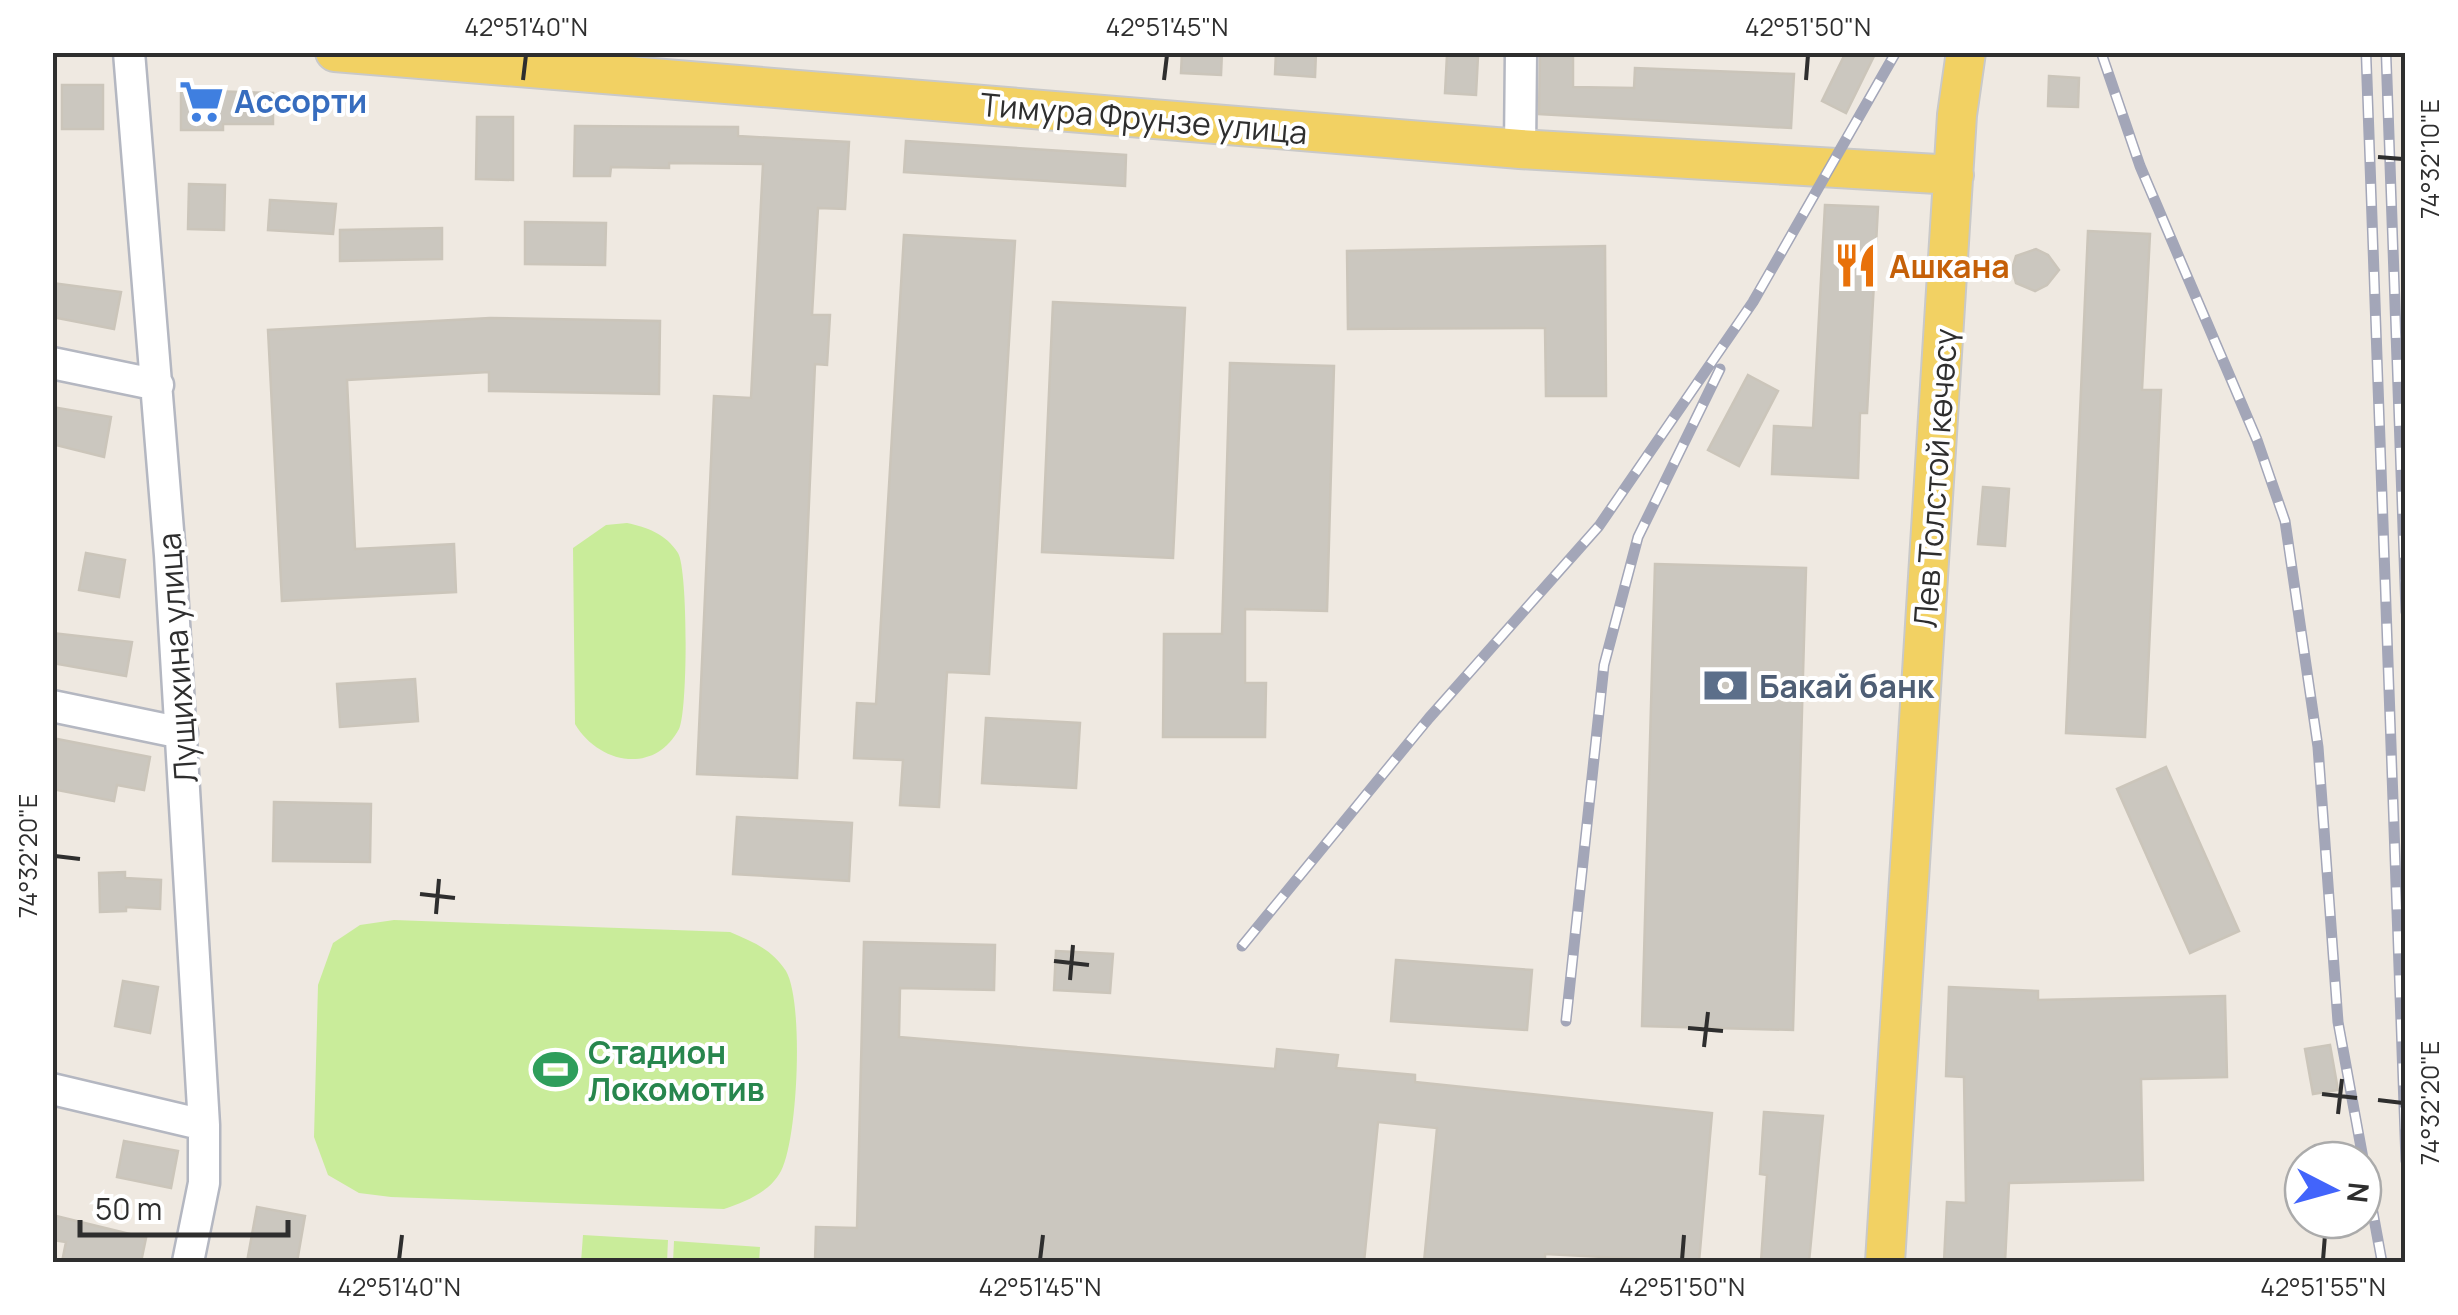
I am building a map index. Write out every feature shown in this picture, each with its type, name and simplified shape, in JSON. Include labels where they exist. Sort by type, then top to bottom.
[{"type":"main road","name":"Тимура Фрунзе улица","points":[[334,52],[1520,149],[1954,175]]},
{"type":"main road","name":"Лев Толстой көчөсү","points":[[1886,1262],[1954,175],[1966,52]]},
{"type":"street","name":"Лущихина улица","points":[[129,52],[158,385],[204,1125],[204,1184],[188,1262]]},
{"type":"street","points":[[1520,149],[1521,52]]},
{"type":"street","points":[[52,364],[158,385]]},
{"type":"street","points":[[52,706],[182,733]]},
{"type":"street","points":[[52,1089],[204,1125]]},
{"type":"green space","points":[[627,523],[656,532],[678,553],[684,585],[685,670],[679,729],[655,754],[626,759],[597,748],[575,724],[573,548],[606,525]]},
{"type":"green space","name":"Стадион Локомотив","points":[[394,920],[730,932],[761,947],[786,971],[792,987],[797,1039],[791,1131],[787,1154],[776,1179],[756,1195],[724,1209],[391,1197],[359,1193],[328,1175],[314,1137],[318,985],[333,943],[360,925]]},
{"type":"green space","points":[[583,1235],[668,1240],[667,1262],[581,1262]]},
{"type":"green space","points":[[674,1241],[760,1247],[759,1262],[673,1262]]},
{"type":"building","points":[[1182,52],[1222,52],[1221,75],[1181,73]]},
{"type":"building","points":[[1276,52],[1316,52],[1315,77],[1275,74]]},
{"type":"building","points":[[1540,52],[1573,52],[1573,87],[1634,88],[1635,68],[1794,74],[1791,128],[1539,114]]},
{"type":"building","points":[[1846,52],[1876,52],[1846,113],[1822,101]]},
{"type":"building","points":[[1447,55],[1478,56],[1476,95],[1445,93]]},
{"type":"building","points":[[2049,76],[2079,78],[2078,107],[2048,106]]},
{"type":"building","points":[[62,85],[103,85],[103,129],[62,129]]},
{"type":"building","points":[[181,90],[273,93],[273,124],[223,124],[223,130],[181,130]]},
{"type":"building","points":[[477,117],[513,117],[513,180],[476,179]]},
{"type":"building","points":[[575,126],[738,127],[738,136],[849,142],[845,209],[818,208],[812,315],[830,315],[827,365],[815,364],[797,778],[697,774],[714,396],[751,398],[763,164],[669,163],[669,168],[611,167],[610,176],[574,176]]},
{"type":"building","points":[[906,141],[1126,155],[1125,186],[904,172]]},
{"type":"building","points":[[189,184],[225,185],[224,230],[188,229]]},
{"type":"building","points":[[270,200],[336,204],[333,234],[268,230]]},
{"type":"building","points":[[1825,205],[1878,207],[1867,413],[1860,413],[1858,478],[1772,474],[1774,426],[1813,428]]},
{"type":"building","points":[[525,222],[606,223],[605,265],[525,264]]},
{"type":"building","points":[[442,228],[442,259],[340,261],[340,230]]},
{"type":"building","points":[[2088,231],[2150,234],[2142,390],[2161,390],[2145,737],[2066,733]]},
{"type":"building","points":[[904,235],[1015,241],[989,674],[947,672],[939,807],[900,805],[903,760],[854,758],[857,703],[876,704]]},
{"type":"building","points":[[1605,246],[1606,396],[1546,396],[1545,328],[1348,329],[1347,251]]},
{"type":"building","points":[[2036,249],[2048,255],[2059,270],[2047,285],[2035,291],[2016,283],[2012,269],[2016,256]]},
{"type":"building","points":[[52,283],[121,292],[114,329],[52,317]]},
{"type":"building","points":[[1053,302],[1185,308],[1173,558],[1042,552]]},
{"type":"building","points":[[490,318],[660,321],[659,394],[489,391],[489,372],[347,380],[355,549],[454,544],[456,592],[282,601],[268,330]]},
{"type":"building","points":[[1230,363],[1334,366],[1327,611],[1245,609],[1245,683],[1266,683],[1265,737],[1163,737],[1164,634],[1222,634]]},
{"type":"building","points":[[1748,375],[1778,391],[1739,466],[1708,450]]},
{"type":"building","points":[[52,407],[111,417],[104,457],[52,444]]},
{"type":"building","points":[[1983,487],[2009,489],[2005,546],[1978,544]]},
{"type":"building","points":[[86,553],[125,560],[119,597],[79,590]]},
{"type":"building","points":[[1655,564],[1806,568],[1793,1030],[1642,1026]]},
{"type":"building","points":[[52,633],[132,642],[126,676],[52,663]]},
{"type":"building","points":[[415,679],[418,721],[340,727],[337,684]]},
{"type":"building","points":[[986,718],[1080,723],[1076,788],[982,783]]},
{"type":"building","points":[[52,738],[150,757],[144,790],[117,785],[114,801],[52,789]]},
{"type":"building","points":[[2166,767],[2239,931],[2190,953],[2117,789]]},
{"type":"building","points":[[274,802],[371,804],[370,862],[273,861]]},
{"type":"building","points":[[737,817],[852,823],[849,881],[733,874]]},
{"type":"building","points":[[125,872],[125,878],[161,880],[160,909],[126,907],[126,911],[100,912],[99,873]]},
{"type":"building","points":[[864,942],[995,945],[994,990],[900,988],[899,1037],[1275,1069],[1277,1049],[1338,1055],[1336,1068],[1415,1075],[1415,1082],[1712,1113],[1699,1262],[1545,1254],[1545,1262],[1424,1262],[1437,1128],[1378,1122],[1364,1262],[815,1262],[816,1227],[857,1228]]},
{"type":"building","points":[[1056,951],[1113,954],[1110,993],[1054,990]]},
{"type":"building","points":[[1396,960],[1532,970],[1527,1030],[1391,1021]]},
{"type":"building","points":[[123,981],[158,987],[150,1033],[115,1026]]},
{"type":"building","points":[[1949,987],[2038,991],[2038,1000],[2225,996],[2227,1077],[2141,1079],[2143,1180],[2009,1183],[2005,1262],[1944,1262],[1947,1202],[1966,1203],[1964,1077],[1946,1076]]},
{"type":"building","points":[[2330,1045],[2338,1090],[2313,1094],[2305,1049]]},
{"type":"building","points":[[1764,1112],[1823,1116],[1809,1262],[1761,1262],[1767,1175],[1760,1174]]},
{"type":"building","points":[[124,1141],[178,1151],[171,1188],[117,1177]]},
{"type":"building","points":[[257,1207],[305,1216],[297,1262],[247,1262]]},
{"type":"building","points":[[52,1215],[146,1238],[141,1262],[62,1262],[66,1242],[52,1240]]},
{"type":"railway","points":[[1242,946],[1429,718],[1599,526],[1753,302],[1896,52]]},
{"type":"railway","points":[[2101,52],[2140,166],[2257,440],[2285,521],[2318,747],[2338,1022],[2382,1262]]},
{"type":"railway","points":[[2366,52],[2406,1161]]},
{"type":"railway","points":[[2386,52],[2406,612]]},
{"type":"railway","points":[[1566,1021],[1604,665],[1638,537],[1720,369]]},
{"type":"place","name":"Ассорти","points":[[201,101]]},
{"type":"place","name":"Ашкана","points":[[1856,266]]},
{"type":"place","name":"Бакай банк","points":[[1726,686]]},
{"type":"place","name":"Стадион Локомотив","points":[[555,1070]]}]
